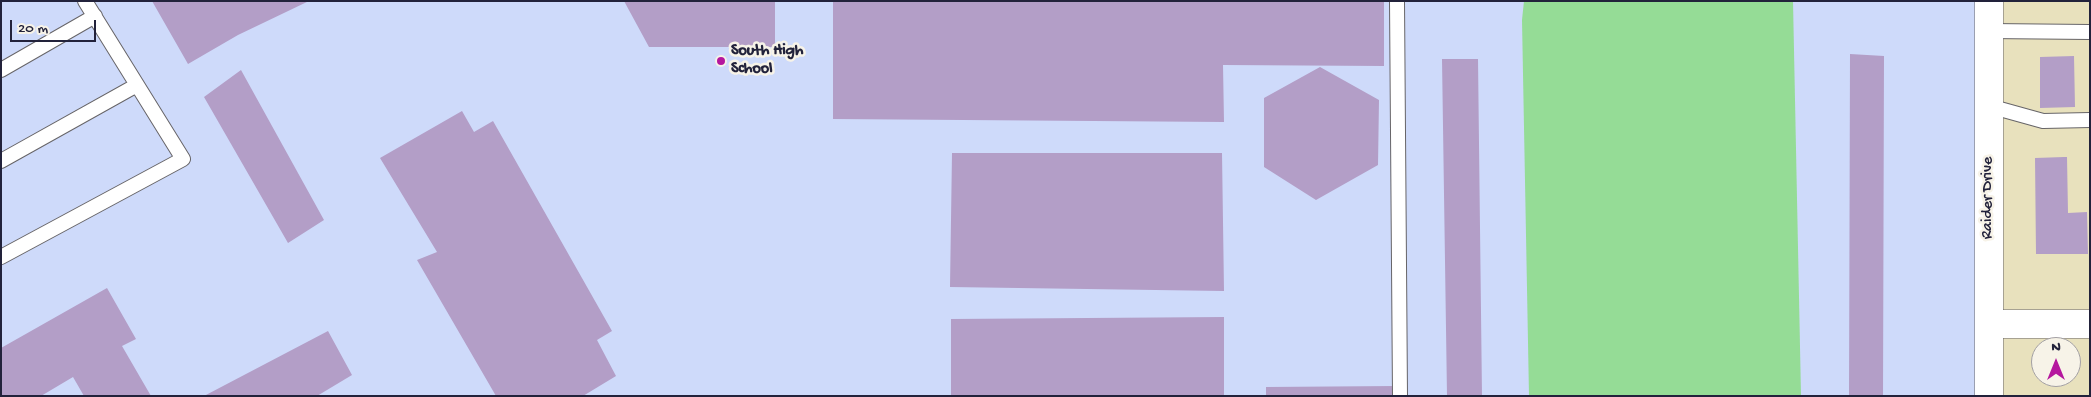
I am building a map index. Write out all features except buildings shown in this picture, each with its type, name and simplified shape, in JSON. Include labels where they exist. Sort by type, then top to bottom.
[{"type":"street","name":"Raider Drive","points":[[1989,1],[1989,396]]},
{"type":"street","points":[[1989,324],[2090,324]]},
{"type":"lane","points":[[1,257],[183,159],[86,1]]},
{"type":"lane","points":[[1397,1],[1400,396]]},
{"type":"lane","points":[[1,70],[95,16]]},
{"type":"lane","points":[[1989,31],[2090,32]]},
{"type":"lane","points":[[1,161],[137,85]]},
{"type":"lane","points":[[1989,106],[2043,121],[2090,120]]},
{"type":"shaded area","points":[[1,1],[1989,1],[1988,396],[1,396]]},
{"type":"green space","points":[[1524,1],[1793,1],[1801,396],[1529,396],[1522,20]]},
{"type":"place","name":"South High School","points":[[721,61]]}]
